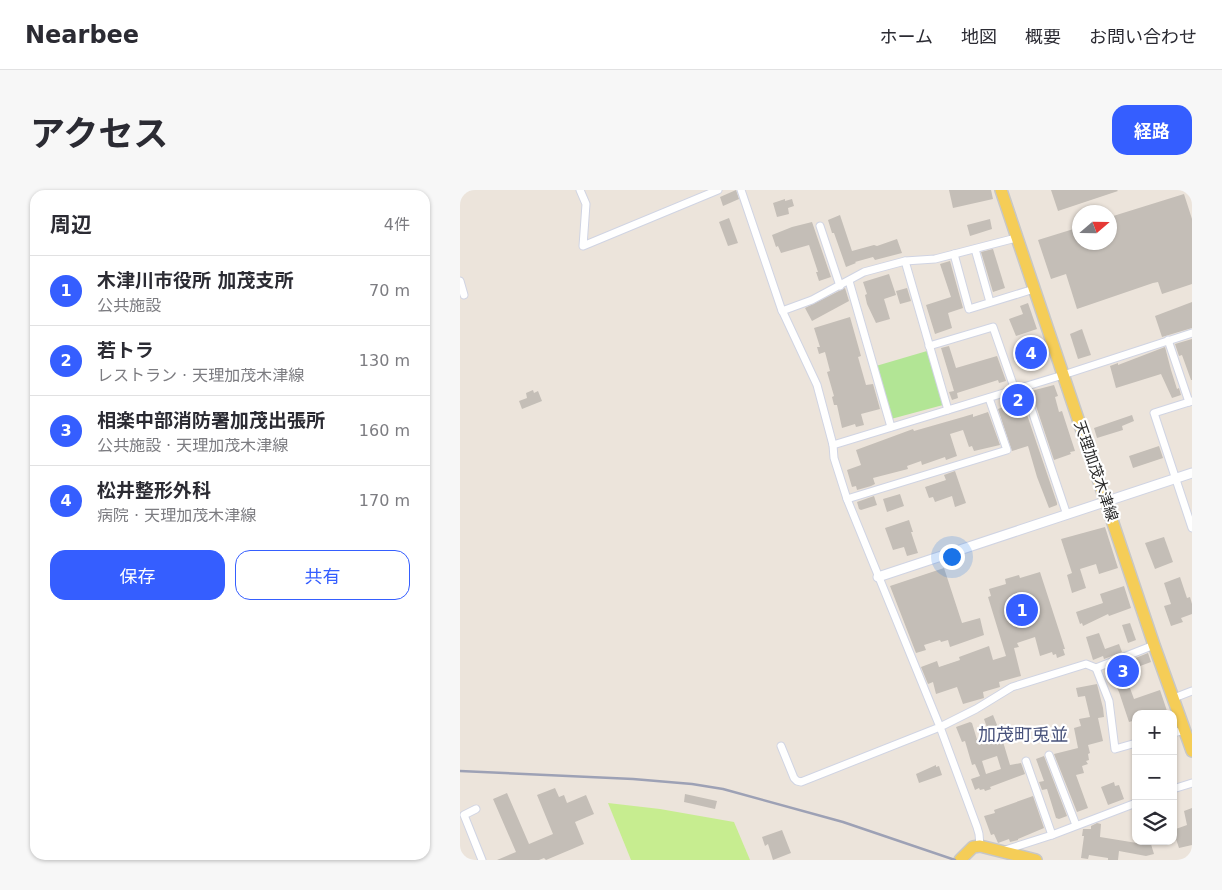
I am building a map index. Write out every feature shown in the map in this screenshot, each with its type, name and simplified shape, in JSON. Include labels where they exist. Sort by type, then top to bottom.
[{"type":"main road","name":"天理加茂木津線","points":[[1001,190],[1154,645],[1192,751]]},
{"type":"main road","points":[[960,860],[973,847],[980,846],[1036,860]]},
{"type":"street","points":[[580,190],[586,204],[583,246],[718,190]]},
{"type":"street","points":[[741,190],[782,311],[817,386],[834,458],[847,499],[940,727],[977,826],[980,846]]},
{"type":"street","points":[[820,226],[840,286]]},
{"type":"street","points":[[782,311],[812,300],[864,272],[905,262],[935,259],[1016,238]]},
{"type":"street","points":[[975,249],[990,302]]},
{"type":"street","points":[[954,254],[969,309],[1034,289]]},
{"type":"street","points":[[905,262],[948,410]]},
{"type":"street","points":[[460,281],[464,295]]},
{"type":"street","points":[[849,281],[891,427]]},
{"type":"street","points":[[929,346],[992,327],[1015,390]]},
{"type":"street","points":[[832,444],[1015,390],[1192,333]]},
{"type":"street","points":[[1168,340],[1190,401],[1154,414],[1192,528]]},
{"type":"street","points":[[1024,387],[1067,515]]},
{"type":"street","points":[[847,499],[1006,450],[989,398]]},
{"type":"street","points":[[878,577],[1192,473]]},
{"type":"street","points":[[780,746],[794,778],[802,782],[940,727],[1024,682],[1086,664],[1096,668],[1154,645]]},
{"type":"street","points":[[1096,668],[1109,701],[1115,749],[1132,744]]},
{"type":"street","points":[[1174,698],[1192,691]]},
{"type":"street","points":[[1177,732],[1185,730]]},
{"type":"street","points":[[1049,755],[1076,824]]},
{"type":"street","points":[[1026,761],[1052,834]]},
{"type":"street","points":[[1177,788],[1192,783]]},
{"type":"street","points":[[1002,851],[1132,804]]},
{"type":"street","points":[[476,809],[464,815],[482,860]]},
{"type":"green space","points":[[927,351],[943,405],[891,419],[876,366]]},
{"type":"green space","points":[[608,803],[660,809],[734,822],[750,860],[631,860]]},
{"type":"building","points":[[736,190],[739,199],[723,206],[720,197]]},
{"type":"building","points":[[949,190],[991,190],[993,199],[953,208]]},
{"type":"building","points":[[1051,190],[1118,191],[1072,205],[1058,211]]},
{"type":"building","points":[[1184,194],[1192,219],[1192,284],[1162,294],[1158,282],[1153,283],[1077,309],[1066,274],[1051,279],[1038,240],[1072,229],[1072,250],[1117,250],[1117,215]]},
{"type":"building","points":[[785,199],[785,201],[792,199],[794,206],[788,208],[789,214],[777,217],[773,203]]},
{"type":"building","points":[[840,215],[852,251],[874,245],[877,246],[897,239],[902,253],[875,260],[873,257],[855,262],[846,267],[828,220]]},
{"type":"building","points":[[729,218],[738,243],[728,246],[719,222]]},
{"type":"building","points":[[990,219],[992,229],[970,236],[967,225]]},
{"type":"building","points":[[812,222],[831,277],[819,281],[809,245],[781,253],[778,246],[776,247],[772,235]]},
{"type":"building","points":[[993,249],[1005,288],[993,292],[981,252]]},
{"type":"building","points":[[950,261],[963,308],[948,313],[952,328],[935,334],[926,305],[951,297],[940,264]]},
{"type":"building","points":[[889,274],[896,295],[884,299],[890,319],[876,323],[867,304],[865,295],[867,294],[863,282]]},
{"type":"building","points":[[845,288],[849,301],[812,321],[805,308]]},
{"type":"building","points":[[907,288],[911,301],[900,304],[896,291]]},
{"type":"building","points":[[1192,302],[1192,328],[1162,337],[1155,316]]},
{"type":"building","points":[[1028,303],[1037,329],[1016,336],[1009,319],[1023,314],[1020,306]]},
{"type":"building","points":[[850,317],[861,356],[858,357],[866,385],[873,384],[880,409],[861,414],[864,425],[856,427],[855,424],[842,428],[837,405],[834,405],[832,397],[834,396],[827,372],[830,371],[825,352],[819,354],[817,347],[820,347],[814,328]]},
{"type":"building","points":[[1082,329],[1091,355],[1078,359],[1070,334]]},
{"type":"building","points":[[1192,339],[1191,380],[1182,355],[1179,356],[1175,344]]},
{"type":"building","points":[[949,346],[956,368],[997,356],[1006,381],[999,383],[998,380],[957,393],[958,398],[952,400],[949,392],[954,391],[941,348]]},
{"type":"building","points":[[1165,347],[1177,389],[1179,388],[1181,395],[1172,398],[1161,374],[1116,388],[1110,366],[1118,363],[1118,365]]},
{"type":"building","points":[[1043,348],[1047,357],[1037,360],[1038,363],[1024,370],[1019,356]]},
{"type":"building","points":[[1054,385],[1058,396],[1055,397],[1059,412],[1062,411],[1075,451],[1054,460],[1031,391]]},
{"type":"building","points":[[533,390],[534,393],[538,391],[542,401],[522,409],[519,401],[527,398],[526,393]]},
{"type":"building","points":[[1020,394],[1057,503],[1057,505],[1049,508],[1028,446],[1012,451],[998,409],[1003,407],[1001,400]]},
{"type":"building","points":[[988,412],[1000,445],[974,451],[972,446],[969,447],[963,430],[950,434],[957,456],[946,460],[945,457],[922,465],[921,461],[907,466],[908,469],[873,478],[875,484],[871,486],[857,490],[856,486],[852,487],[847,470],[861,465],[856,450],[913,429],[914,431],[973,414],[973,417]]},
{"type":"building","points":[[1132,415],[1134,421],[1122,426],[1123,430],[1097,438],[1094,428]]},
{"type":"building","points":[[1159,446],[1163,458],[1133,468],[1129,456]]},
{"type":"building","points":[[955,471],[966,503],[955,507],[952,496],[935,502],[933,497],[929,498],[925,487],[946,480],[944,475]]},
{"type":"building","points":[[900,494],[904,506],[887,512],[883,499]]},
{"type":"building","points":[[874,496],[877,505],[859,509],[857,502]]},
{"type":"building","points":[[909,520],[918,553],[907,556],[904,547],[893,550],[885,528]]},
{"type":"building","points":[[1105,527],[1118,568],[1099,574],[1096,564],[1080,569],[1086,588],[1072,593],[1067,575],[1072,573],[1061,539]]},
{"type":"building","points":[[1164,537],[1173,562],[1155,569],[1145,543]]},
{"type":"building","points":[[944,568],[962,623],[980,618],[984,635],[950,647],[948,640],[941,642],[940,640],[924,645],[926,650],[916,653],[890,586]]},
{"type":"building","points":[[1040,572],[1065,649],[1063,649],[1065,655],[1057,658],[1056,654],[1053,655],[1052,652],[1040,656],[1035,637],[1017,643],[1019,647],[1014,648],[1021,676],[999,682],[1000,687],[983,692],[984,698],[963,704],[957,687],[936,694],[933,682],[928,684],[921,667],[937,661],[939,667],[960,660],[959,657],[989,646],[993,660],[1006,656],[988,597],[991,596],[989,589],[1006,584],[1005,579],[1019,575],[1020,578]]},
{"type":"building","points":[[1180,577],[1187,598],[1190,597],[1192,614],[1181,618],[1183,622],[1171,626],[1164,606],[1171,604],[1164,583]]},
{"type":"building","points":[[1124,586],[1131,608],[1109,616],[1108,614],[1083,626],[1082,623],[1080,624],[1076,612],[1103,603],[1100,594]]},
{"type":"building","points":[[1130,623],[1136,640],[1128,643],[1122,625]]},
{"type":"building","points":[[1099,633],[1105,649],[1119,644],[1122,652],[1104,659],[1103,656],[1093,660],[1086,637]]},
{"type":"building","points":[[1148,653],[1151,662],[1124,672],[1134,699],[1160,690],[1167,710],[1132,710],[1132,721],[1129,722],[1119,692],[1108,669]]},
{"type":"building","points":[[1097,684],[1104,717],[1098,718],[1103,741],[1088,745],[1090,753],[1088,754],[1089,760],[1086,761],[1088,764],[1082,766],[1084,773],[1076,775],[1088,808],[1077,812],[1054,754],[1078,748],[1074,728],[1081,726],[1079,719],[1090,717],[1085,696],[1078,697],[1076,688]]},
{"type":"building","points":[[993,715],[1010,765],[1021,763],[1025,774],[990,787],[991,789],[985,791],[979,788],[975,790],[971,779],[980,776],[975,764],[972,765],[965,741],[962,742],[956,727],[972,723],[978,743],[991,739],[984,719]],"holes":[[[997,756],[1001,769],[986,774],[982,761]]]},
{"type":"building","points":[[1044,756],[1067,816],[1059,819],[1056,818],[1047,789],[1042,790],[1039,782],[1044,781],[1036,759]]},
{"type":"building","points":[[936,765],[936,767],[939,766],[942,775],[919,783],[916,774]]},
{"type":"building","points":[[1114,782],[1115,786],[1119,785],[1124,799],[1108,805],[1101,787]]},
{"type":"building","points":[[555,788],[559,797],[564,795],[567,803],[586,795],[594,814],[575,822],[584,844],[546,860],[544,858],[539,860],[497,860],[516,852],[493,799],[507,793],[529,844],[553,834],[537,795]]},
{"type":"building","points":[[685,794],[717,801],[715,809],[684,802]]},
{"type":"building","points":[[1033,796],[1044,828],[1018,840],[1010,842],[1009,839],[998,843],[994,834],[991,835],[984,816],[995,813],[994,810]]},
{"type":"building","points":[[1192,808],[1192,845],[1179,848],[1177,829],[1187,825],[1184,811]]},
{"type":"building","points":[[1097,823],[1101,824],[1100,837],[1132,842],[1132,845],[1151,845],[1154,854],[1146,856],[1119,851],[1118,860],[1108,860],[1108,858],[1089,855],[1088,859],[1081,858],[1083,829],[1091,829],[1091,826]]},
{"type":"building","points":[[782,830],[791,853],[773,860],[768,844],[765,846],[762,837]]},
{"type":"railway","points":[[460,771],[633,779],[692,784],[723,789],[843,822],[955,860]]},
{"type":"place","name":"松井整形外科","points":[[1031,353]]},
{"type":"place","name":"若トラ","points":[[1018,400]]},
{"type":"place","name":"木津川市役所 加茂支所","points":[[1022,610]]},
{"type":"place","name":"相楽中部消防署加茂出張所","points":[[1123,671]]},
{"type":"district","name":"加茂町兎並","points":[[1023,734]]}]
